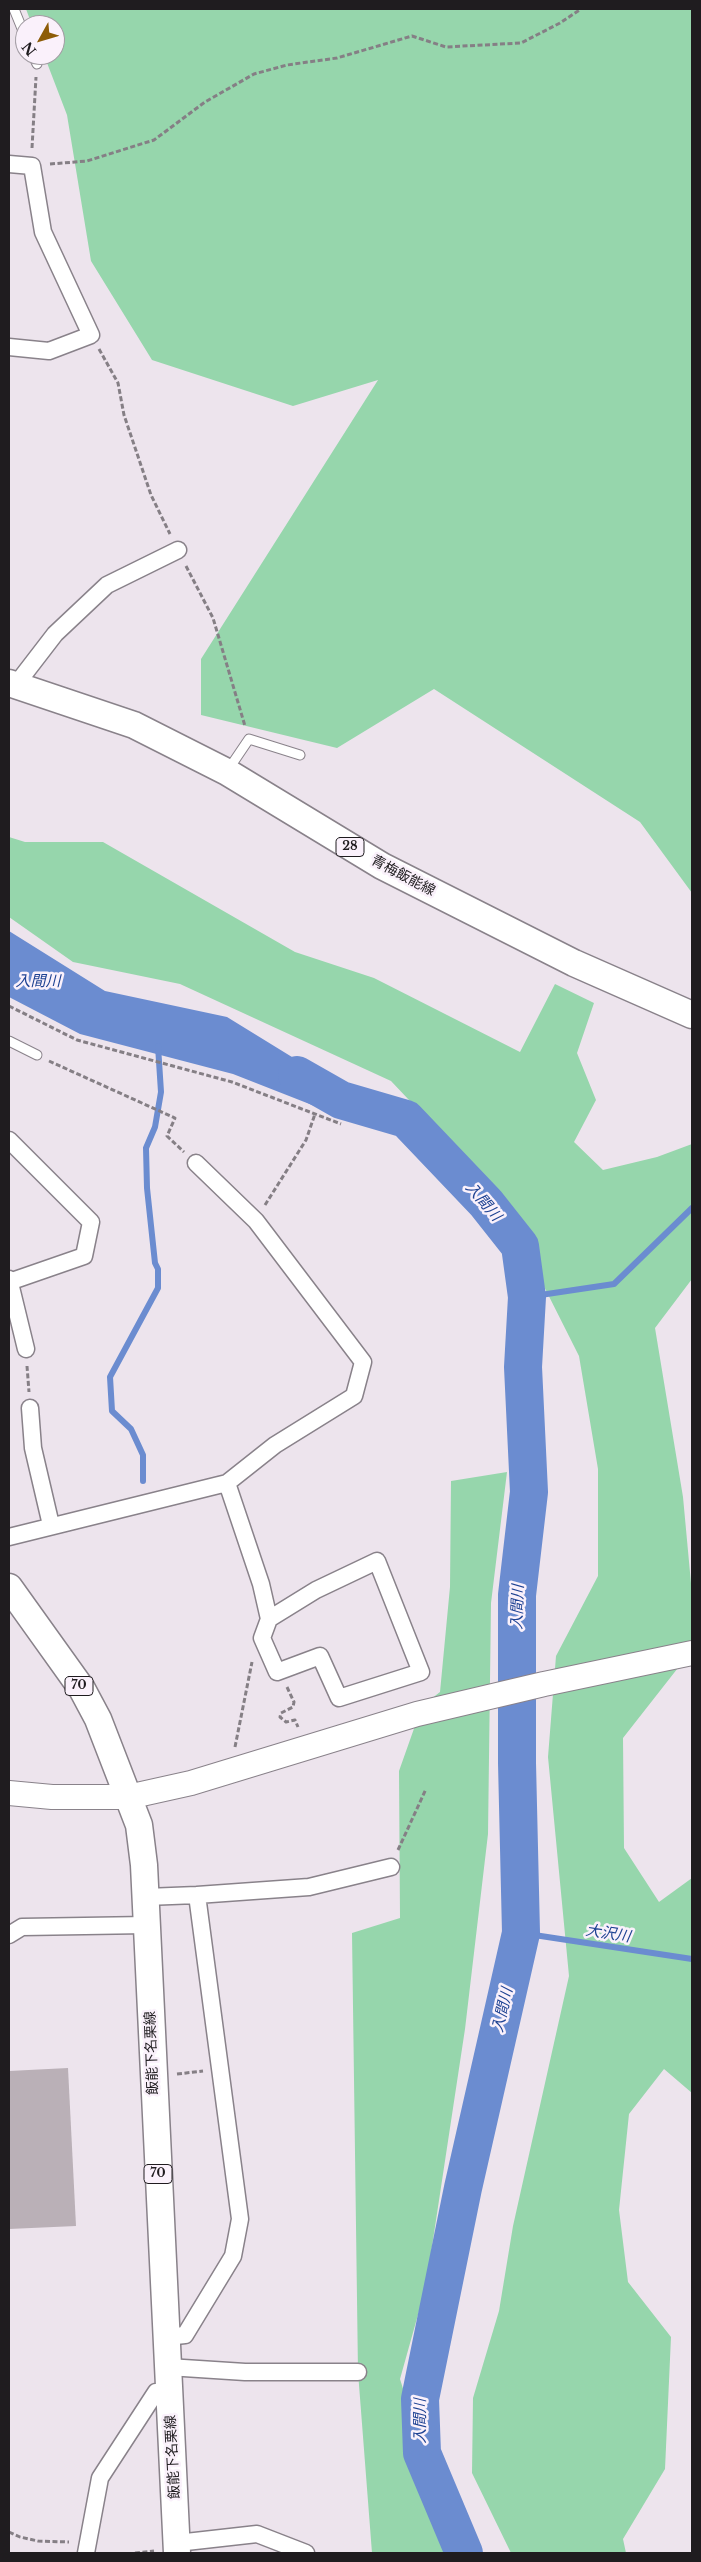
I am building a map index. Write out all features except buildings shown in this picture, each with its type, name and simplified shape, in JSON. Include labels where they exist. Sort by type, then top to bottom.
[{"type":"main road","name":"青梅飯能線","points":[[12,684],[134,725],[227,772],[382,866],[574,963],[692,1015]]},
{"type":"main road","name":"飯能下名栗線","points":[[9,1587],[82,1689],[98,1719],[139,1825],[146,1897],[153,2077],[177,2548]]},
{"type":"street","points":[[9,164],[32,166],[43,232],[91,336],[50,351],[9,347]]},
{"type":"street","points":[[12,684],[55,634],[107,585],[178,550]]},
{"type":"street","points":[[9,1140],[91,1222],[84,1256],[9,1281],[26,1349]]},
{"type":"street","points":[[9,1536],[227,1483],[275,1446],[354,1396],[363,1362],[256,1220],[196,1163]]},
{"type":"street","points":[[30,1408],[33,1448],[50,1525]]},
{"type":"street","points":[[227,1483],[260,1584],[269,1619],[262,1638],[279,1671],[320,1656],[339,1698],[421,1672],[377,1560],[316,1590],[269,1619]]},
{"type":"street","points":[[9,1793],[52,1797],[128,1797],[191,1783],[417,1714],[683,1655]]},
{"type":"street","points":[[146,1897],[197,1896],[308,1887],[391,1867]]},
{"type":"street","points":[[166,2337],[185,2335],[233,2256],[240,2219],[218,2069],[197,1896]]},
{"type":"street","points":[[9,1935],[22,1927],[147,1925]]},
{"type":"street","points":[[86,2548],[100,2478],[156,2392],[169,2379],[245,2372],[358,2372]]},
{"type":"street","points":[[177,2548],[257,2534],[306,2553]]},
{"type":"lane","points":[[227,772],[249,739],[300,755]]},
{"type":"lane","points":[[9,1042],[37,1055]]},
{"type":"path","points":[[35,65],[32,166],[87,161],[154,140],[205,102],[254,74],[287,66],[337,58],[412,36],[446,47],[521,43],[560,23],[581,9]]},
{"type":"path","points":[[9,1006],[77,1040],[232,1082],[340,1124]]},
{"type":"path","points":[[37,1055],[175,1118],[167,1136],[196,1163]]},
{"type":"path","points":[[256,1220],[306,1140],[315,1114]]},
{"type":"path","points":[[26,1349],[30,1408]]},
{"type":"path","points":[[229,1772],[255,1650],[262,1638]]},
{"type":"path","points":[[279,1671],[294,1702],[293,1707],[281,1713],[280,1717],[286,1722],[295,1720],[305,1749]]},
{"type":"path","points":[[391,1867],[426,1789]]},
{"type":"path","points":[[153,2077],[218,2069]]},
{"type":"path","points":[[9,2532],[20,2537],[38,2541],[86,2548]]},
{"type":"green space","points":[[26,9],[692,9],[692,893],[640,822],[434,689],[337,748],[201,715],[201,659],[378,380],[293,406],[152,360],[91,261],[67,115],[48,65],[65,65],[65,15],[28,15]]},
{"type":"green space","points":[[9,837],[25,842],[103,842],[295,952],[374,978],[520,1052],[555,984],[594,1003],[577,1053],[596,1100],[574,1142],[603,1170],[657,1157],[692,1144],[692,1279],[655,1328],[683,1497],[692,1594],[692,1650],[623,1738],[624,1848],[659,1902],[692,1878],[692,2093],[664,2069],[629,2114],[619,2210],[628,2282],[671,2337],[665,2469],[623,2539],[626,2553],[511,2553],[472,2473],[473,2398],[499,2311],[513,2226],[569,1976],[548,1757],[556,1656],[598,1576],[598,1469],[579,1356],[497,1193],[391,1081],[180,984],[73,962],[9,917]]},
{"type":"green space","points":[[507,1472],[491,1603],[488,1834],[465,2029],[426,2286],[400,2379],[454,2553],[372,2553],[358,2372],[352,1933],[400,1918],[399,1771],[422,1706],[440,1692],[450,1587],[451,1481]]},
{"type":"water","name":"入間川","points":[[9,931],[105,991],[227,1017],[344,1089],[335,1114],[233,1074],[80,1034],[9,997]]},
{"type":"waterway","points":[[143,1481],[143,1455],[131,1429],[112,1411],[110,1377],[158,1288],[158,1269],[155,1263],[147,1188],[146,1148],[155,1127],[161,1092],[158,1046]]},
{"type":"waterway","name":"入間川","points":[[297,1075],[341,1100],[406,1119],[486,1203],[520,1246],[527,1297],[523,1367],[529,1492],[517,1595],[517,1763],[521,1933],[463,2188],[420,2399],[422,2453],[464,2553]]},
{"type":"waterway","points":[[527,1297],[614,1284],[692,1208]]},
{"type":"waterway","name":"大沢川","points":[[521,1933],[692,1959]]}]
